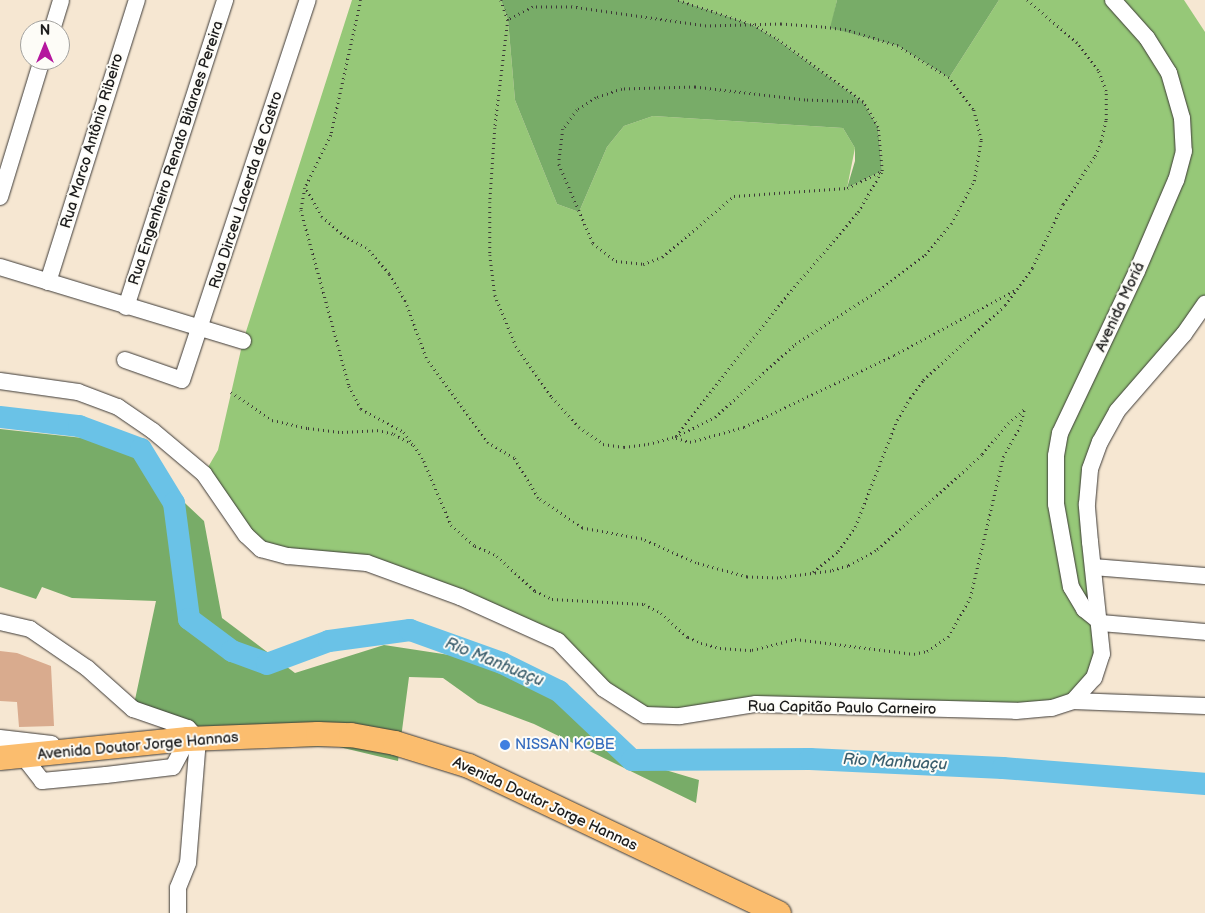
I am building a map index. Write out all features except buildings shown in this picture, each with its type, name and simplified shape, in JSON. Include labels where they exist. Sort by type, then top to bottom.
[{"type":"highway","name":"Avenida Doutor Jorge Hannas","points":[[11,757],[193,739],[351,735],[413,749],[468,766],[779,913]]},
{"type":"street","points":[[55,20],[61,0]]},
{"type":"street","name":"Rua Marco Antônio Ribeiro","points":[[48,282],[137,0]]},
{"type":"street","name":"Rua Engenheiro Renato Bitaraes Pereira","points":[[126,307],[225,0]]},
{"type":"street","name":"Rua Dirceu Lacerda de Castro","points":[[125,360],[182,380],[201,329],[308,0]]},
{"type":"street","name":"Avenida Moriá","points":[[1101,623],[1084,609],[1072,586],[1056,504],[1056,456],[1070,406],[1137,271],[1176,180],[1184,139],[1178,97],[1170,74],[1147,38],[1113,0]]},
{"type":"street","points":[[0,197],[39,70]]},
{"type":"street","points":[[0,267],[126,307],[243,341]]},
{"type":"street","points":[[1073,701],[1094,678],[1102,654],[1101,623],[1087,504],[1090,469],[1100,442],[1117,411],[1184,334],[1205,304]]},
{"type":"street","name":"Rua Capitão Paulo Carneiro","points":[[0,381],[78,392],[118,407],[153,431],[204,474],[246,535],[261,548],[288,556],[367,563],[460,597],[558,641],[604,689],[645,714],[680,716],[756,704],[1016,711],[1052,708],[1073,701]]},
{"type":"street","points":[[1093,567],[1205,576]]},
{"type":"street","points":[[0,622],[30,629],[87,668],[132,709],[188,728],[193,739],[188,863],[178,888],[178,913]]},
{"type":"street","points":[[1101,623],[1199,632]]},
{"type":"street","points":[[1073,701],[1205,706]]},
{"type":"street","points":[[0,738],[34,744],[121,745]]},
{"type":"street","points":[[11,757],[42,781],[106,775],[173,767],[193,739]]},
{"type":"path","points":[[305,188],[322,217],[379,261],[405,301],[426,358],[442,384],[488,443],[514,458],[538,498],[562,517],[582,528],[642,539],[696,563],[747,577],[778,578],[848,566],[876,551],[982,455],[1009,423],[1024,410],[1003,457],[966,606],[944,640],[927,651],[914,654],[795,639],[752,650],[720,648],[688,637],[661,613],[644,604],[552,599],[534,591],[497,556],[476,546],[451,525],[424,461],[414,445],[404,432],[361,409],[348,386],[300,210],[305,188],[331,135],[337,97],[361,0]]},
{"type":"path","points":[[501,0],[508,20],[495,128],[490,202],[491,273],[500,311],[516,346],[552,397],[590,437],[603,444],[624,447],[675,437],[715,417],[795,344],[879,290],[925,255],[960,210],[978,168],[981,140],[973,109],[949,78],[920,57],[898,46],[846,30],[751,24],[706,26],[572,7],[533,7],[508,20]]},
{"type":"path","points":[[675,437],[772,313],[858,212],[882,171],[878,127],[863,102],[775,38],[751,24],[678,0]]},
{"type":"path","points":[[811,573],[838,551],[856,527],[897,420],[910,398],[923,380],[1005,305],[1042,250],[1072,188],[1095,156],[1106,120],[1106,91],[1098,70],[1077,43],[1027,0]]},
{"type":"path","points":[[863,102],[806,100],[695,87],[622,89],[596,98],[577,110],[563,129],[559,164],[593,243],[616,261],[643,264],[662,256],[734,196],[847,188],[882,171]]},
{"type":"path","points":[[675,437],[690,442],[744,427],[894,355],[1017,289]]},
{"type":"path","points":[[231,392],[272,420],[342,432],[377,430],[394,434],[414,445]]},
{"type":"green space","points":[[352,0],[501,0],[508,20],[515,100],[557,204],[579,212],[607,147],[624,126],[653,116],[843,128],[855,148],[847,188],[882,171],[878,127],[863,102],[775,38],[751,24],[678,0],[837,0],[831,28],[898,46],[949,78],[999,0],[1184,0],[1205,32],[1205,304],[1145,377],[1090,469],[1096,590],[1094,678],[1052,708],[845,705],[645,715],[558,641],[367,563],[261,549],[204,474],[218,450],[243,341]]},
{"type":"green space","points":[[501,0],[678,0],[751,24],[775,38],[863,102],[878,127],[882,171],[847,188],[855,161],[855,148],[843,128],[653,116],[624,126],[607,147],[579,212],[557,204],[515,100],[508,20]]},
{"type":"green space","points":[[837,0],[999,0],[949,78],[898,46],[830,28]]},
{"type":"green space","points":[[0,429],[120,442],[204,521],[222,618],[295,673],[384,645],[502,663],[559,691],[632,760],[699,780],[696,803],[534,724],[478,703],[443,678],[409,677],[398,761],[335,746],[214,749],[133,709],[156,601],[72,598],[42,587],[36,599],[0,587]]},
{"type":"waterway","name":"Rio Manhuaçu","points":[[0,417],[79,426],[141,449],[174,503],[189,619],[232,651],[267,664],[329,641],[410,630],[502,663],[559,691],[632,760],[810,759],[1003,768],[1205,784]]},
{"type":"place","name":"NISSAN KOBE","points":[[505,745]]}]
